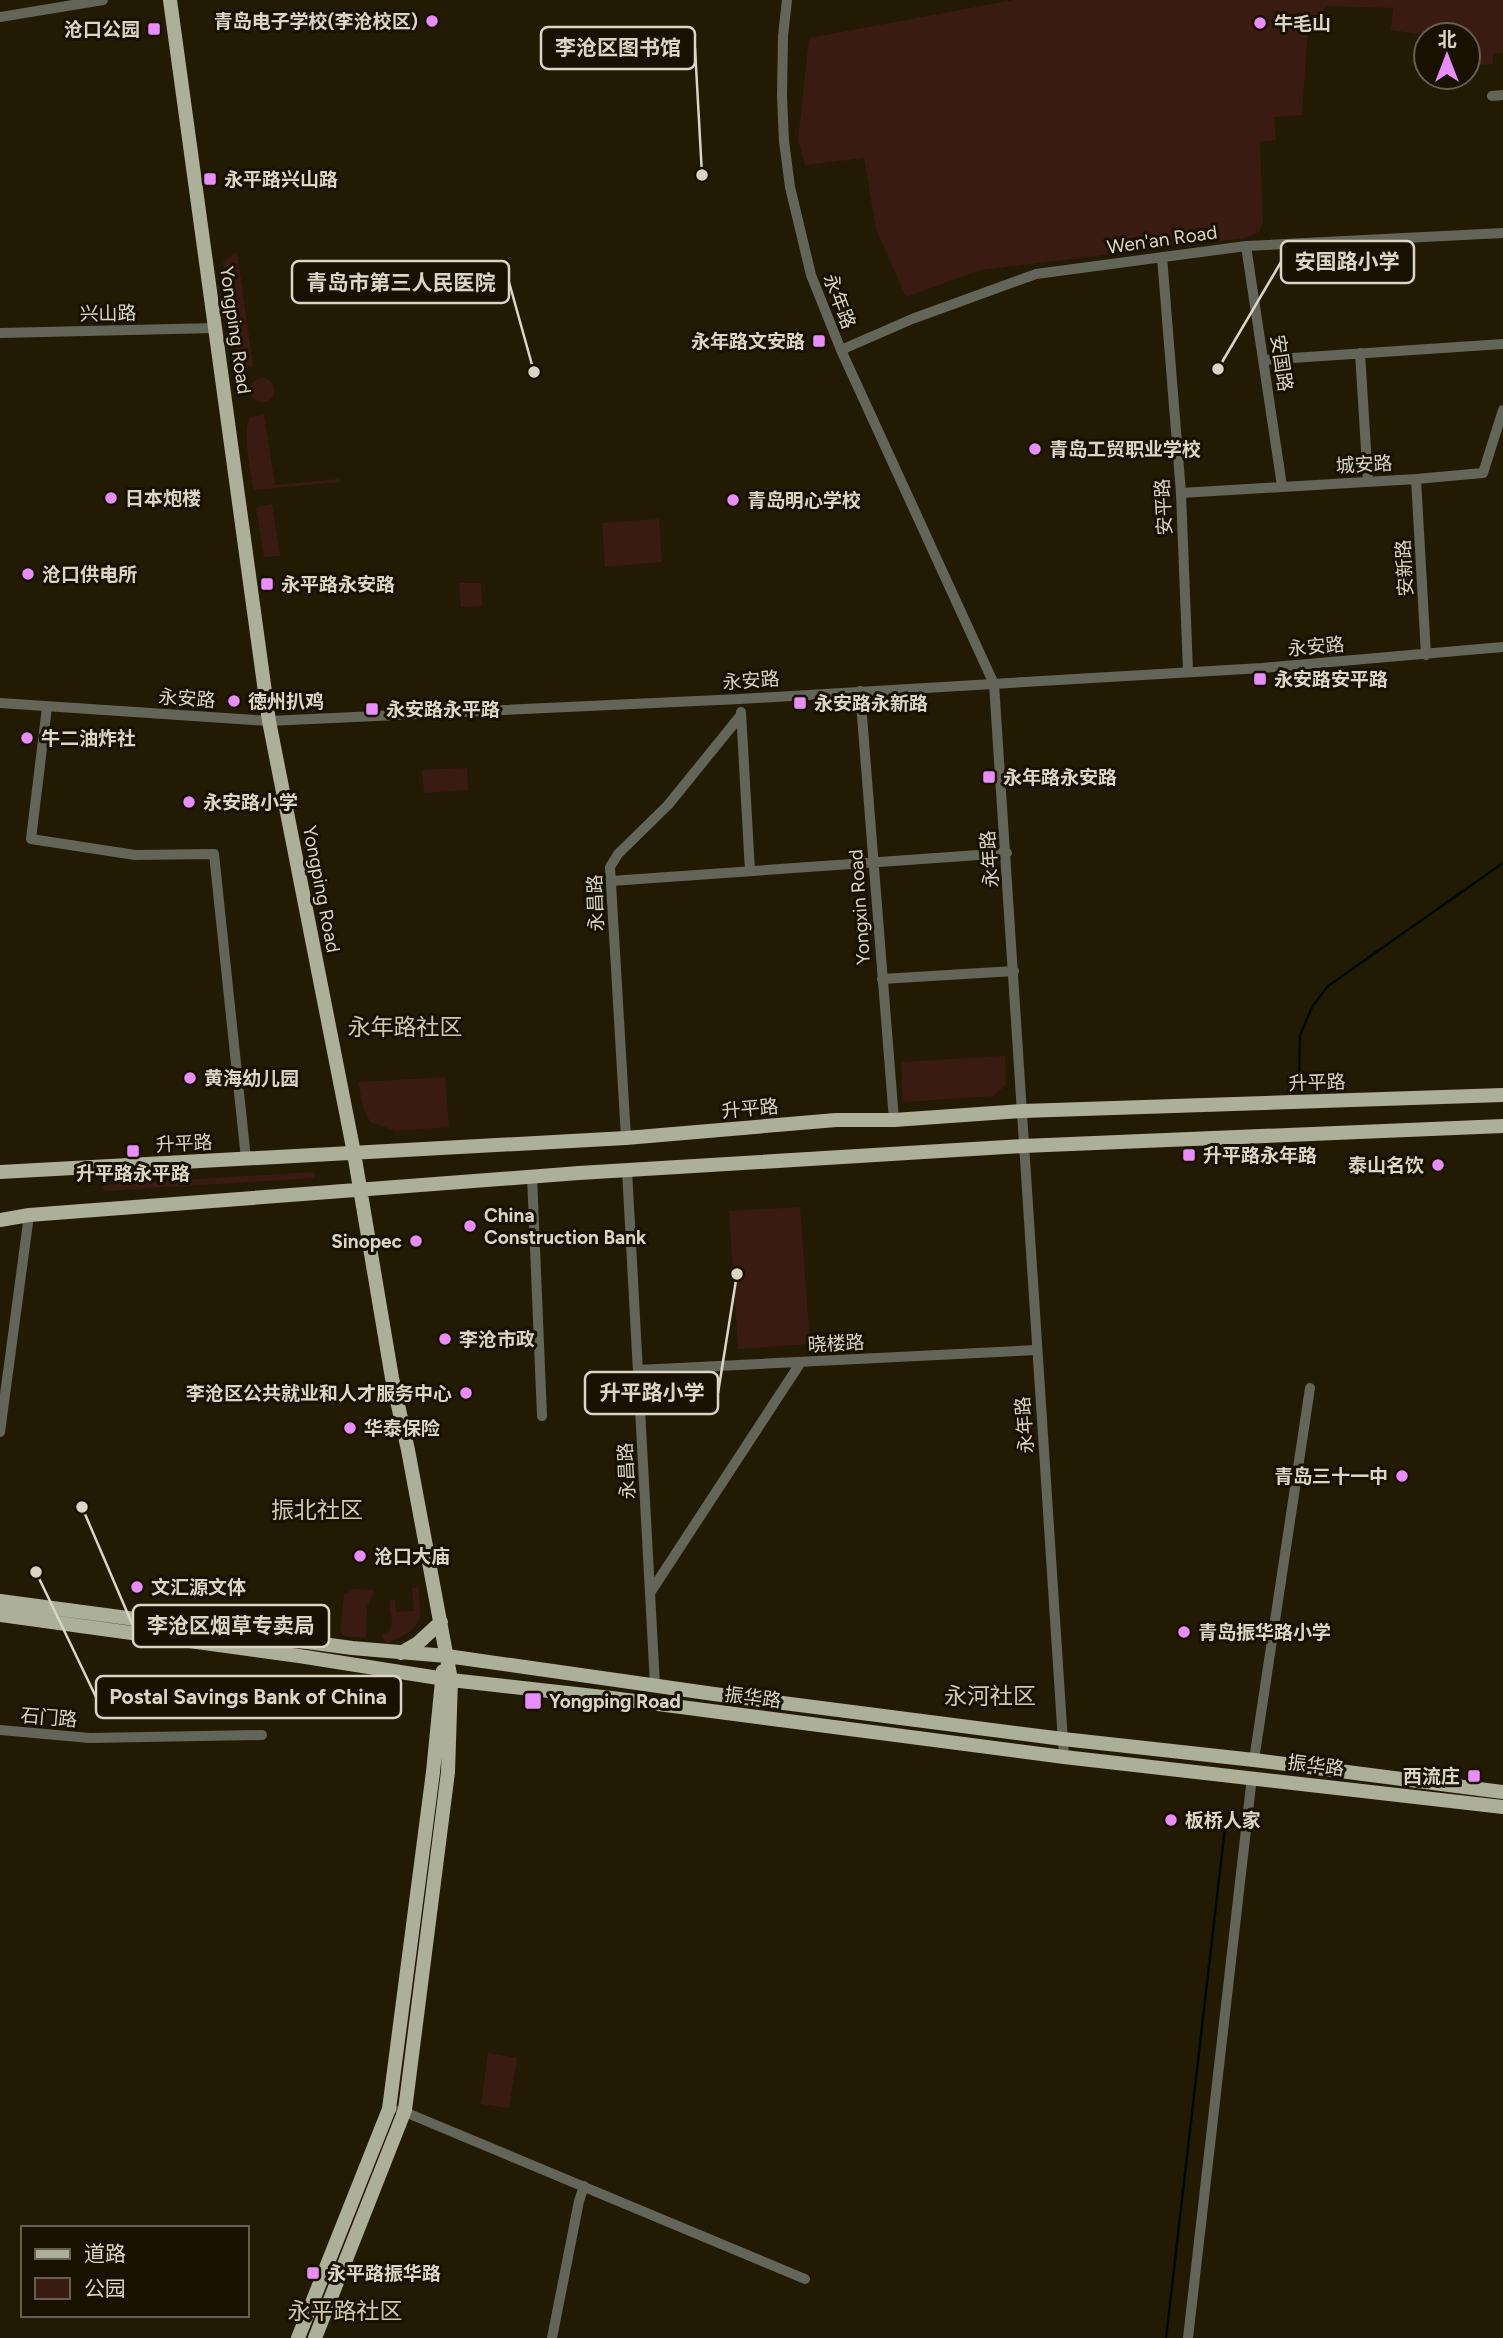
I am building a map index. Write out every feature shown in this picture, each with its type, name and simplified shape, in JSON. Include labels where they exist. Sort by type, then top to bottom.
[{"type":"main road","name":"Yongping Road","points":[[170,0],[269,721],[354,1153],[392,1378],[447,1657],[448,1772],[405,2110],[315,2338]]},
{"type":"main road","name":"升平路","points":[[0,1175],[29,1171],[626,1138],[836,1120],[1503,1095]]},
{"type":"main road","points":[[0,1220],[29,1215],[626,1170],[1023,1146],[1503,1126]]},
{"type":"main road","points":[[0,1214],[29,1215]]},
{"type":"main road","name":"振华路","points":[[0,1601],[1063,1739],[1503,1792]]},
{"type":"main road","name":"振华路","points":[[0,1615],[299,1656],[446,1680],[612,1698],[1064,1757],[1503,1807]]},
{"type":"main road","points":[[401,1653],[418,1643],[441,1622]]},
{"type":"main road","name":"Yongping Road","points":[[298,2338],[389,2109],[446,1680]]},
{"type":"street","points":[[0,17],[103,0]]},
{"type":"street","name":"永年路","points":[[787,0],[783,36],[782,96],[790,187],[811,275],[841,350],[994,684],[1064,1757]]},
{"type":"street","name":"Wen'an Road","points":[[841,350],[912,319],[1036,274],[1246,246],[1503,233]]},
{"type":"street","name":"安国路","points":[[1246,246],[1282,486]]},
{"type":"street","name":"安平路","points":[[1162,257],[1181,493],[1188,671]]},
{"type":"street","name":"兴山路","points":[[0,333],[216,328]]},
{"type":"street","points":[[1263,360],[1503,344]]},
{"type":"street","points":[[1360,353],[1368,482]]},
{"type":"street","name":"城安路","points":[[1181,493],[1483,473],[1503,410]]},
{"type":"street","name":"安新路","points":[[1416,479],[1426,654]]},
{"type":"street","name":"永安路","points":[[0,703],[269,721],[994,684],[1503,647]]},
{"type":"street","name":"Yongxin Road","points":[[860,691],[894,1119]]},
{"type":"street","points":[[740,699],[750,871]]},
{"type":"street","points":[[47,707],[31,839],[135,855],[214,854],[246,1159]]},
{"type":"street","name":"永昌路","points":[[626,1138],[610,867],[618,854],[668,804],[741,715]]},
{"type":"street","points":[[611,881],[1007,853]]},
{"type":"street","points":[[882,979],[1014,971]]},
{"type":"street","name":"永昌路","points":[[626,1170],[655,1685]]},
{"type":"street","points":[[532,1176],[542,1416]]},
{"type":"street","points":[[0,1432],[29,1215]]},
{"type":"street","name":"晓楼路","points":[[638,1370],[1037,1350]]},
{"type":"street","points":[[650,1593],[801,1362]]},
{"type":"street","points":[[1254,1760],[1310,1388]]},
{"type":"street","name":"石门路","points":[[0,1730],[90,1738],[262,1735]]},
{"type":"street","points":[[1188,2338],[1252,1777]]},
{"type":"street","points":[[389,2109],[405,2110],[805,2279]]},
{"type":"street","points":[[552,2338],[584,2186]]},
{"type":"green space","points":[[1014,0],[1503,0],[1503,53],[1493,54],[1493,64],[1482,65],[1482,21],[1412,21],[1412,33],[1391,30],[1393,8],[1327,6],[1308,28],[1302,115],[1274,117],[1276,140],[1260,142],[1263,222],[1259,232],[1245,238],[980,270],[906,297],[876,229],[864,158],[805,165],[798,140],[809,38]]},
{"type":"green space","points":[[237,252],[253,366],[238,368],[223,262]]},
{"type":"green space","points":[[262,378],[271,381],[274,390],[271,399],[262,402],[253,399],[250,390],[253,381]]},
{"type":"green space","points":[[264,415],[275,485],[339,479],[340,482],[254,490],[248,452],[248,422],[251,417]]},
{"type":"green space","points":[[272,504],[280,556],[264,557],[256,507]]},
{"type":"green space","points":[[659,519],[662,562],[605,567],[602,523]]},
{"type":"green space","points":[[459,583],[481,583],[482,606],[461,607]]},
{"type":"green space","points":[[467,768],[468,790],[424,793],[422,770]]},
{"type":"green space","points":[[1005,1056],[1006,1084],[994,1096],[903,1102],[901,1062]]},
{"type":"green space","points":[[445,1077],[449,1127],[396,1131],[370,1122],[363,1107],[358,1082]]},
{"type":"green space","points":[[313,1172],[316,1175],[314,1178],[105,1191],[102,1188],[105,1185]]},
{"type":"green space","points":[[800,1207],[810,1344],[738,1349],[729,1211]]},
{"type":"green space","points":[[418,1587],[420,1609],[417,1623],[407,1634],[387,1644],[381,1635],[390,1631],[390,1600],[395,1600],[396,1612],[414,1611],[412,1588]]},
{"type":"green space","points":[[354,1589],[375,1590],[367,1607],[366,1638],[344,1636],[340,1632],[344,1595]]},
{"type":"green space","points":[[488,2053],[517,2058],[509,2108],[481,2104]]},
{"type":"waterway","points":[[1299,1081],[1300,1035],[1312,1007],[1328,986],[1503,863]]},
{"type":"waterway","points":[[1166,2338],[1225,1827]]},
{"type":"place","name":"青岛电子学校(李沧校区)","points":[[432,21]]},
{"type":"place","name":"牛毛山","points":[[1260,23]]},
{"type":"place","name":"沧口公园","points":[[154,29]]},
{"type":"place","name":"李沧区图书馆","points":[[702,175]]},
{"type":"place","name":"永平路兴山路","points":[[210,179]]},
{"type":"place","name":"永年路文安路","points":[[819,341]]},
{"type":"place","name":"安国路小学","points":[[1218,369]]},
{"type":"place","name":"青岛市第三人民医院","points":[[534,372]]},
{"type":"place","name":"青岛工贸职业学校","points":[[1035,449]]},
{"type":"place","name":"日本炮楼","points":[[111,498]]},
{"type":"place","name":"青岛明心学校","points":[[733,500]]},
{"type":"place","name":"沧口供电所","points":[[28,574]]},
{"type":"place","name":"永平路永安路","points":[[267,584]]},
{"type":"place","name":"永安路安平路","points":[[1260,679]]},
{"type":"place","name":"徳州扒鸡","points":[[234,701]]},
{"type":"place","name":"永安路永新路","points":[[800,703]]},
{"type":"place","name":"永安路永平路","points":[[372,709]]},
{"type":"place","name":"牛二油炸社","points":[[27,738]]},
{"type":"place","name":"永年路永安路","points":[[989,777]]},
{"type":"place","name":"永安路小学","points":[[189,802]]},
{"type":"place","name":"黄海幼儿园","points":[[190,1078]]},
{"type":"place","name":"升平路永平路","points":[[133,1151]]},
{"type":"place","name":"升平路永年路","points":[[1189,1155]]},
{"type":"place","name":"泰山名饮","points":[[1438,1165]]},
{"type":"place","name":"China Construction Bank","points":[[470,1226]]},
{"type":"place","name":"Sinopec","points":[[416,1241]]},
{"type":"place","name":"升平路小学","points":[[737,1274]]},
{"type":"place","name":"李沧市政","points":[[445,1339]]},
{"type":"place","name":"李沧区公共就业和人才服务中心","points":[[466,1393]]},
{"type":"place","name":"华泰保险","points":[[350,1428]]},
{"type":"place","name":"青岛三十一中","points":[[1402,1476]]},
{"type":"place","name":"李沧区烟草专卖局","points":[[82,1507]]},
{"type":"place","name":"沧口大庙","points":[[360,1556]]},
{"type":"place","name":"Postal Savings Bank of China","points":[[36,1572]]},
{"type":"place","name":"文汇源文体","points":[[137,1587]]},
{"type":"place","name":"青岛振华路小学","points":[[1184,1632]]},
{"type":"place","name":"Yongping Road","points":[[533,1701]]},
{"type":"place","name":"西流庄","points":[[1474,1776]]},
{"type":"place","name":"板桥人家","points":[[1171,1820]]},
{"type":"place","name":"永平路振华路","points":[[313,2273]]},
{"type":"district","name":"永年路社区","points":[[405,1027]]},
{"type":"district","name":"振北社区","points":[[317,1510]]},
{"type":"district","name":"永河社区","points":[[990,1696]]},
{"type":"district","name":"永平路社区","points":[[345,2311]]}]
